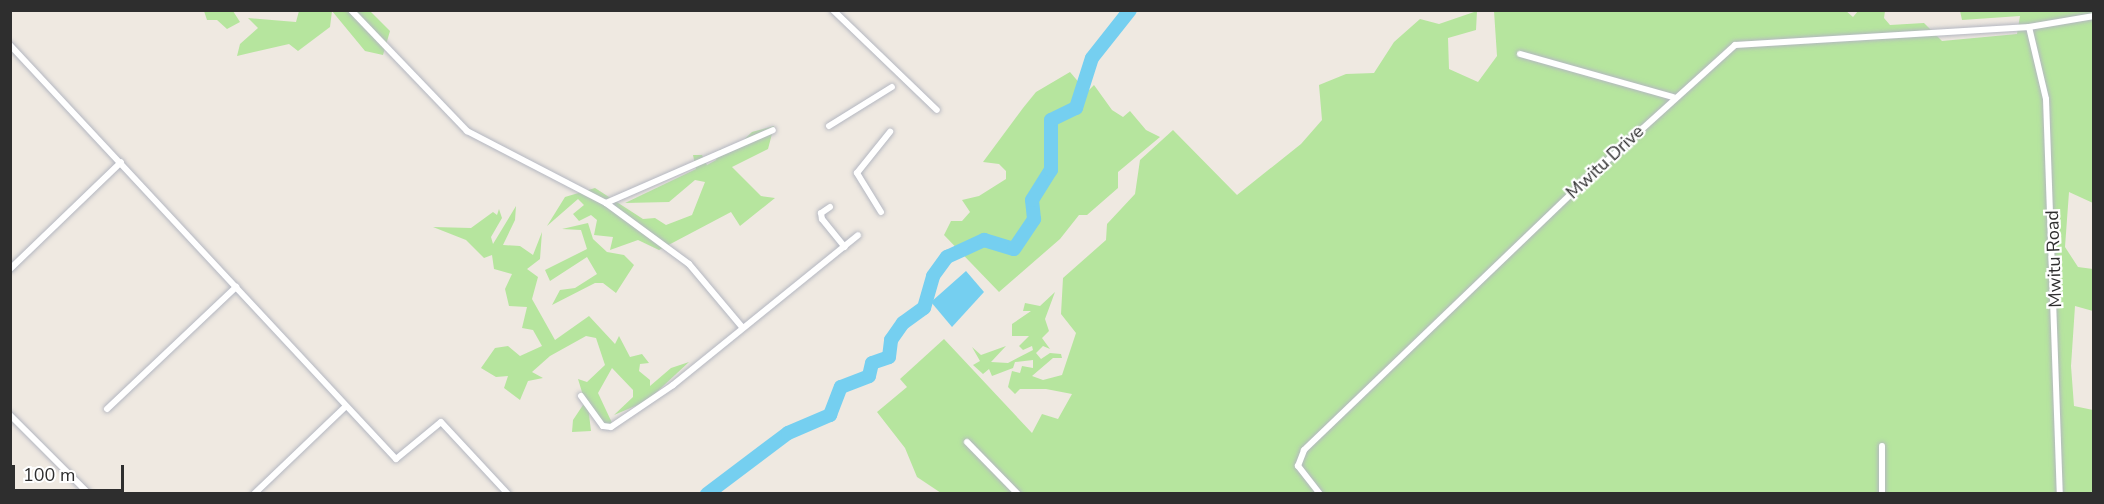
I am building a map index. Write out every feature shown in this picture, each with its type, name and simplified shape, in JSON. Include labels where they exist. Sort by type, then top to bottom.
[{"type":"street","points":[[351,10],[467,131],[606,203],[688,264],[742,327]]},
{"type":"street","points":[[833,10],[937,110]]},
{"type":"street","name":"Mwitu Drive","points":[[1320,494],[1298,466],[1304,450],[1673,97],[1725,52],[1758,40],[2029,27],[2094,16]]},
{"type":"street","name":"Mwitu Road","points":[[2029,27],[2046,99],[2060,494]]},
{"type":"street","points":[[10,45],[396,459],[441,422],[508,494]]},
{"type":"street","points":[[1520,54],[1673,97]]},
{"type":"street","points":[[828,126],[892,87]]},
{"type":"street","points":[[606,203],[773,129]]},
{"type":"street","points":[[881,212],[857,173],[890,132]]},
{"type":"street","points":[[10,269],[121,162]]},
{"type":"street","points":[[830,207],[821,213],[822,219],[845,247]]},
{"type":"street","points":[[581,396],[603,426],[611,427],[673,385],[858,235]]},
{"type":"street","points":[[107,410],[236,287]]},
{"type":"street","points":[[254,494],[346,406]]},
{"type":"street","points":[[10,415],[89,494]]},
{"type":"street","points":[[967,442],[1017,494]]},
{"type":"street","points":[[1882,446],[1882,494]]},
{"type":"green space","points":[[1845,10],[1853,17],[1858,11],[1885,11],[1884,18],[1890,25],[1924,23],[1942,41],[2017,34],[2020,16],[1962,20],[1960,11],[2093,11],[2093,203],[2069,192],[2065,247],[2078,267],[2093,269],[2093,311],[2075,306],[2071,366],[2074,406],[2093,410],[2093,493],[941,493],[917,477],[905,448],[877,412],[907,387],[900,379],[944,339],[1032,433],[1042,414],[1058,419],[1072,394],[1046,389],[1020,389],[1015,394],[1008,387],[1012,371],[1020,373],[1022,366],[1033,368],[1033,360],[1015,362],[1013,368],[992,376],[989,369],[983,374],[973,365],[980,361],[972,347],[981,355],[1006,346],[991,362],[1008,363],[1033,350],[1032,346],[1023,350],[1019,346],[1029,336],[1012,336],[1012,324],[1031,311],[1023,311],[1025,303],[1040,306],[1055,292],[1045,319],[1049,331],[1042,338],[1050,349],[1043,346],[1036,353],[1041,359],[1050,353],[1061,354],[1062,358],[1053,358],[1032,376],[1043,380],[1062,375],[1076,333],[1061,314],[1063,278],[1106,240],[1107,224],[1135,194],[1140,160],[1173,130],[1237,195],[1301,144],[1322,120],[1319,85],[1346,74],[1374,73],[1394,42],[1420,19],[1439,24],[1477,11],[1476,30],[1448,38],[1449,69],[1478,82],[1497,56],[1494,11]]},
{"type":"green space","points":[[204,11],[233,11],[240,22],[227,29],[217,20],[207,20]]},
{"type":"green space","points":[[299,11],[332,11],[330,27],[298,51],[289,44],[237,56],[240,44],[258,28],[248,18],[296,22]]},
{"type":"green space","points":[[332,11],[370,11],[390,31],[383,55],[365,51]]},
{"type":"green space","points":[[1070,72],[1087,92],[1094,85],[1112,110],[1123,117],[1130,111],[1146,130],[1160,137],[1118,172],[1118,188],[1087,215],[1079,215],[1060,239],[999,292],[944,235],[951,221],[962,221],[970,212],[962,200],[979,196],[1006,179],[1006,171],[999,164],[983,162],[1023,108],[1036,92]]},
{"type":"green space","points":[[774,126],[768,149],[732,167],[761,196],[775,198],[740,226],[731,212],[659,250],[638,240],[610,250],[613,237],[594,235],[597,220],[591,215],[579,221],[573,214],[584,205],[578,199],[547,226],[565,197],[595,188],[643,219],[655,218],[666,225],[692,215],[705,182],[695,180],[669,202],[625,203],[696,169],[693,155],[702,155],[707,165],[716,160],[720,149],[732,151],[752,132]]},
{"type":"green space","points":[[516,206],[515,220],[503,245],[520,246],[533,255],[542,232],[540,259],[527,269],[538,277],[532,299],[555,340],[589,316],[615,344],[619,336],[630,357],[642,354],[649,363],[640,364],[639,371],[650,380],[650,386],[671,368],[689,362],[647,401],[614,415],[633,397],[633,390],[612,368],[598,393],[613,425],[600,423],[588,406],[591,431],[572,432],[573,420],[585,402],[578,379],[587,382],[605,365],[596,338],[586,336],[550,356],[532,372],[543,378],[528,381],[520,400],[504,388],[508,376],[496,377],[481,368],[495,348],[508,346],[520,356],[542,346],[533,330],[522,328],[527,307],[509,306],[505,289],[512,274],[494,269],[492,255],[484,258],[466,240],[433,227],[471,228],[493,212],[497,215],[499,209],[502,218],[491,237],[493,244]]},
{"type":"green space","points":[[588,223],[593,239],[607,252],[624,255],[634,265],[616,293],[603,283],[595,283],[552,305],[560,290],[575,288],[597,274],[587,257],[550,281],[545,270],[587,249],[581,230],[562,229]]},
{"type":"water","points":[[966,271],[984,292],[952,327],[931,302]]},
{"type":"waterway","points":[[707,494],[788,433],[830,415],[841,387],[869,376],[872,363],[889,357],[891,340],[903,323],[924,308],[933,276],[947,257],[984,240],[1014,249],[1034,219],[1032,200],[1051,170],[1051,120],[1076,108],[1092,58],[1130,10]]}]
